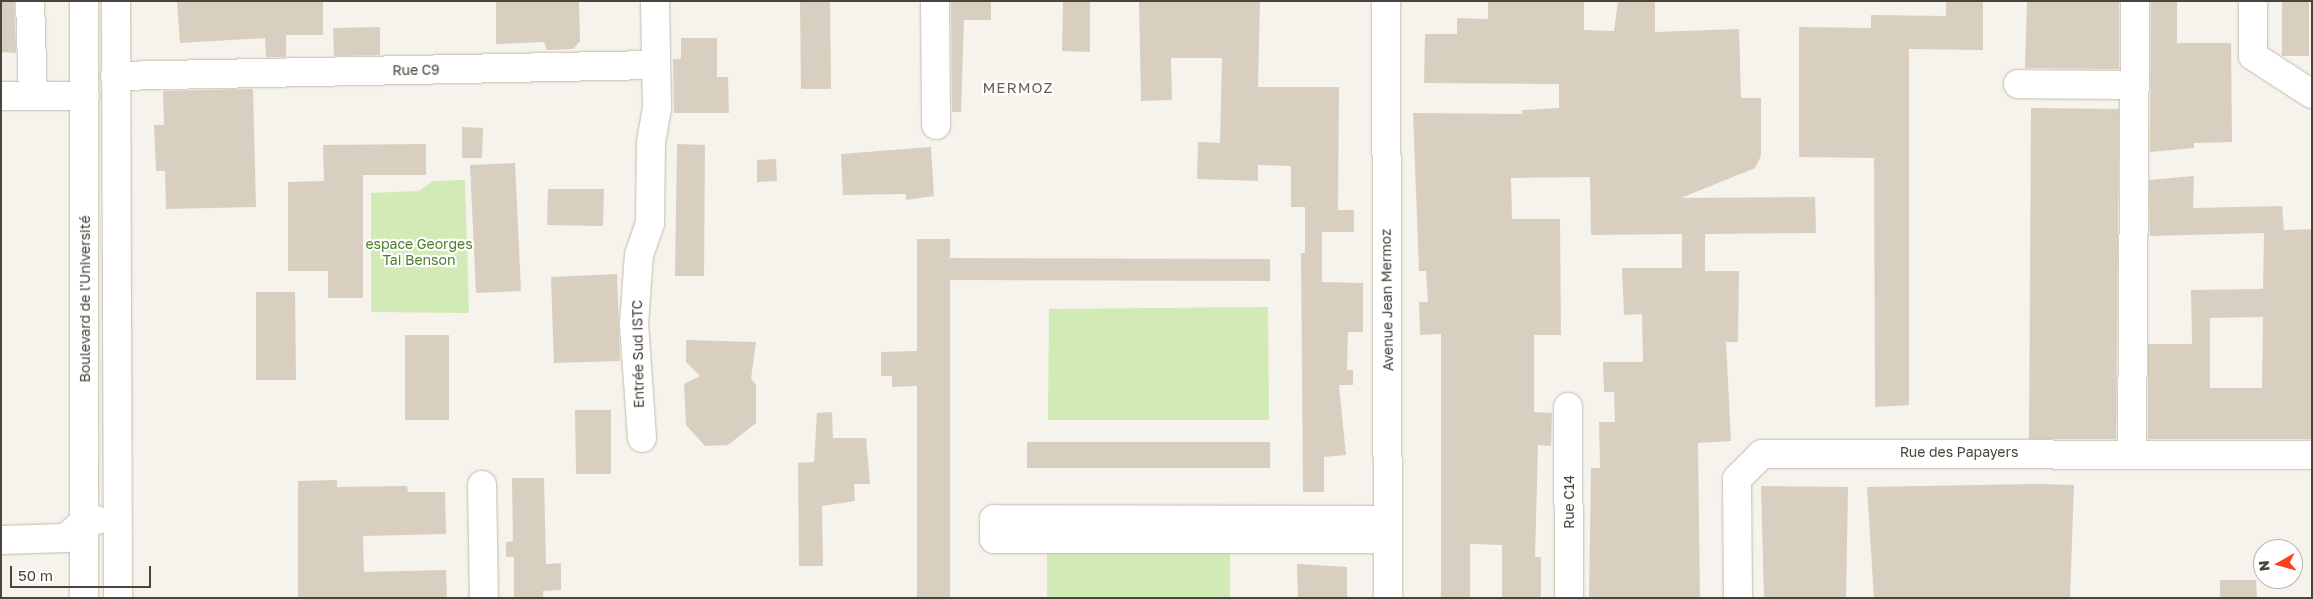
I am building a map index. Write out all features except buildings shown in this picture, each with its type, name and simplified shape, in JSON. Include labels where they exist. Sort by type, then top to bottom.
[{"type":"street","points":[[30,1],[33,96]]},
{"type":"street","name":"Boulevard de l'Université","points":[[84,1],[85,96],[78,536],[84,598]]},
{"type":"street","points":[[116,1],[118,598]]},
{"type":"street","points":[[654,65],[655,1]]},
{"type":"street","points":[[935,1],[936,125]]},
{"type":"street","name":"Avenue Jean Mermoz","points":[[1386,1],[1388,598]]},
{"type":"street","points":[[2132,452],[2135,1]]},
{"type":"street","points":[[2253,1],[2253,56],[2312,94]]},
{"type":"street","name":"Rue C9","points":[[116,76],[654,65]]},
{"type":"street","name":"Entrée Sud ISTC","points":[[642,438],[634,324],[639,255],[650,223],[651,142],[658,83],[654,65]]},
{"type":"street","points":[[2018,84],[2134,85]]},
{"type":"street","points":[[1,96],[85,96]]},
{"type":"street","name":"Rue C14","points":[[1568,407],[1569,598]]},
{"type":"street","name":"Rue des Papayers","points":[[1738,598],[1737,479],[1762,454],[2132,452],[2312,454]]},
{"type":"street","points":[[482,485],[484,598]]},
{"type":"street","points":[[1,540],[78,536],[118,519]]},
{"type":"street","points":[[994,529],[1387,529]]},
{"type":"street","points":[[78,536],[119,548]]},
{"type":"green space","name":"espace Georges Tai Benson","points":[[465,180],[469,313],[371,312],[371,193],[419,191],[433,181]]},
{"type":"green space","points":[[1268,307],[1269,420],[1048,420],[1049,309]]},
{"type":"green space","points":[[1047,553],[1230,553],[1230,598],[1047,598]]},
{"type":"district","name":"MERMOZ","points":[[1018,88]]}]
